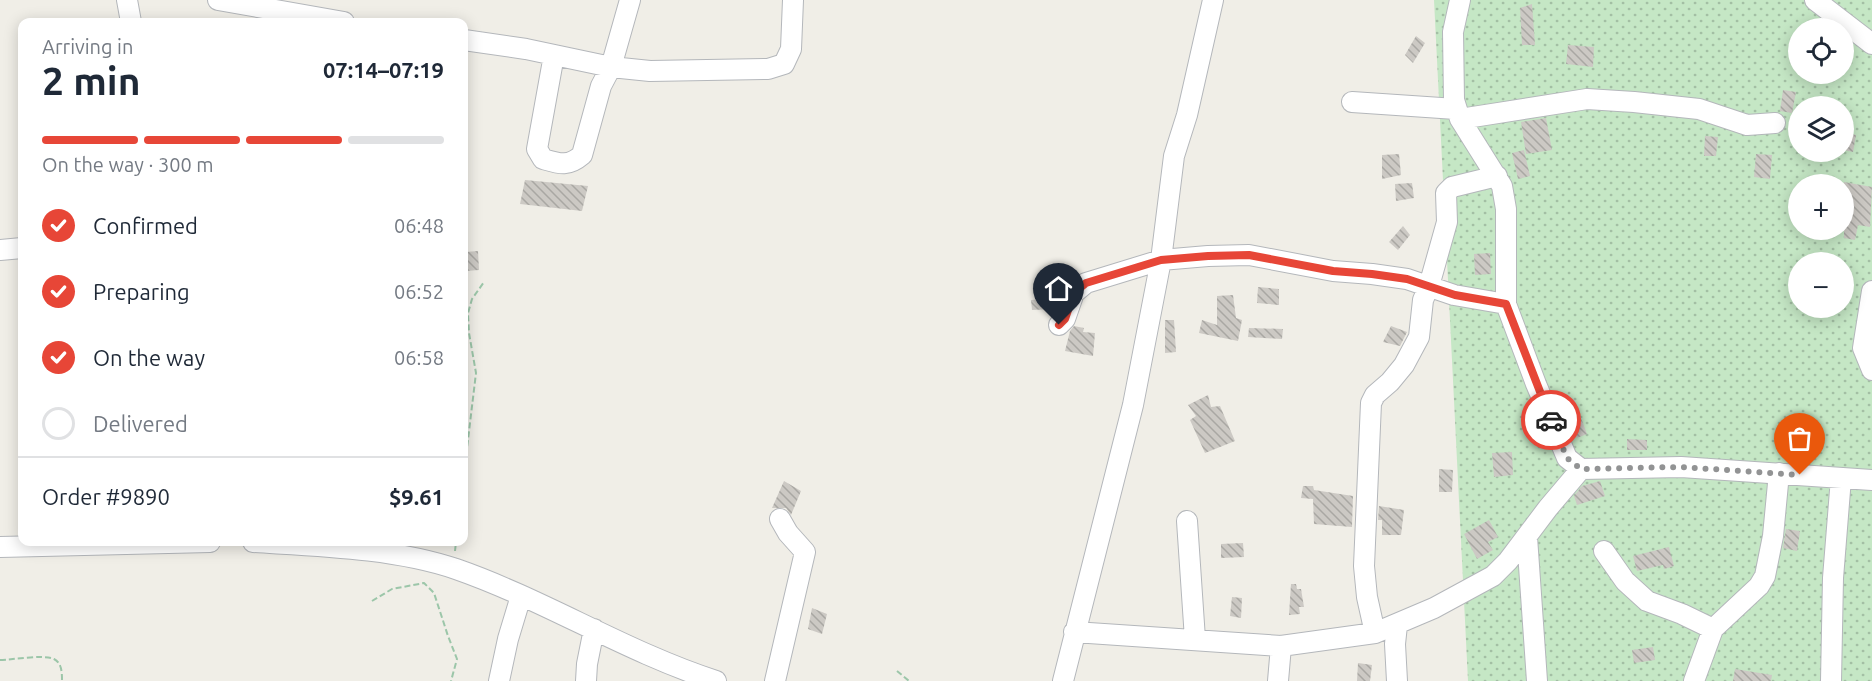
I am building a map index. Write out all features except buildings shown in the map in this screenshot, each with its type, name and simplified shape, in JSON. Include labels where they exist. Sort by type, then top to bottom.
[{"type":"street","points":[[127,0],[130,18]]},
{"type":"street","points":[[218,0],[321,18]]},
{"type":"street","points":[[554,55],[537,149],[543,159],[566,164],[574,162],[582,154],[601,86],[611,67],[630,0]]},
{"type":"street","points":[[468,41],[611,67],[651,71],[768,69],[784,64],[791,49],[793,0]]},
{"type":"street","points":[[1064,681],[1074,632],[1133,405],[1161,260],[1174,156],[1187,115],[1213,0]]},
{"type":"street","points":[[1460,0],[1453,32],[1452,84],[1458,114],[1502,186],[1506,208],[1506,304],[1567,458],[1581,469],[1681,467],[1872,480]]},
{"type":"street","points":[[1815,0],[1872,44]]},
{"type":"street","points":[[1352,102],[1458,114],[1587,99],[1699,109],[1747,125],[1775,123]]},
{"type":"street","points":[[1375,633],[1367,597],[1364,566],[1371,403],[1375,395],[1390,382],[1419,337],[1423,300],[1447,222],[1446,193],[1449,189],[1497,176]]},
{"type":"street","points":[[0,250],[18,248]]},
{"type":"street","points":[[1059,325],[1065,319],[1074,293],[1086,283],[1161,260],[1249,255],[1333,271],[1407,279],[1455,295],[1506,304]]},
{"type":"street","points":[[1872,291],[1863,348],[1872,370]]},
{"type":"street","points":[[1074,632],[1281,646],[1375,633],[1434,608],[1493,576],[1581,469]]},
{"type":"street","points":[[1694,681],[1713,629],[1759,586],[1765,576],[1773,536],[1779,473]]},
{"type":"street","points":[[1831,681],[1833,578],[1841,478]]},
{"type":"street","points":[[776,681],[805,552],[788,533],[780,519]]},
{"type":"street","points":[[1187,521],[1195,639]]},
{"type":"street","points":[[1527,537],[1537,681]]},
{"type":"street","points":[[0,547],[42,546]]},
{"type":"street","points":[[313,546],[401,556],[454,568],[594,629],[684,676],[716,681]]},
{"type":"street","points":[[1604,551],[1625,581],[1647,602],[1682,614],[1713,629]]},
{"type":"street","points":[[499,681],[508,639],[521,596]]},
{"type":"street","points":[[1397,625],[1395,644],[1397,681]]},
{"type":"street","points":[[586,681],[594,629]]},
{"type":"street","points":[[1278,681],[1281,646]]},
{"type":"path","points":[[468,313],[472,299],[484,282]]},
{"type":"path","points":[[468,324],[476,380],[468,442]]},
{"type":"path","points":[[372,601],[392,589],[424,583],[434,592],[457,659],[451,681]]},
{"type":"path","points":[[0,660],[55,659],[61,669],[62,681]]},
{"type":"path","points":[[897,670],[909,681]]},
{"type":"green space","points":[[1434,0],[1872,0],[1872,681],[1468,681]]},
{"type":"way so far","points":[[1551,420],[1567,458],[1581,469],[1681,467],[1800,475]]},
{"type":"route","points":[[1059,325],[1068,314],[1074,293],[1086,283],[1161,260],[1249,255],[1333,271],[1407,279],[1455,295],[1506,304],[1551,420]]}]
